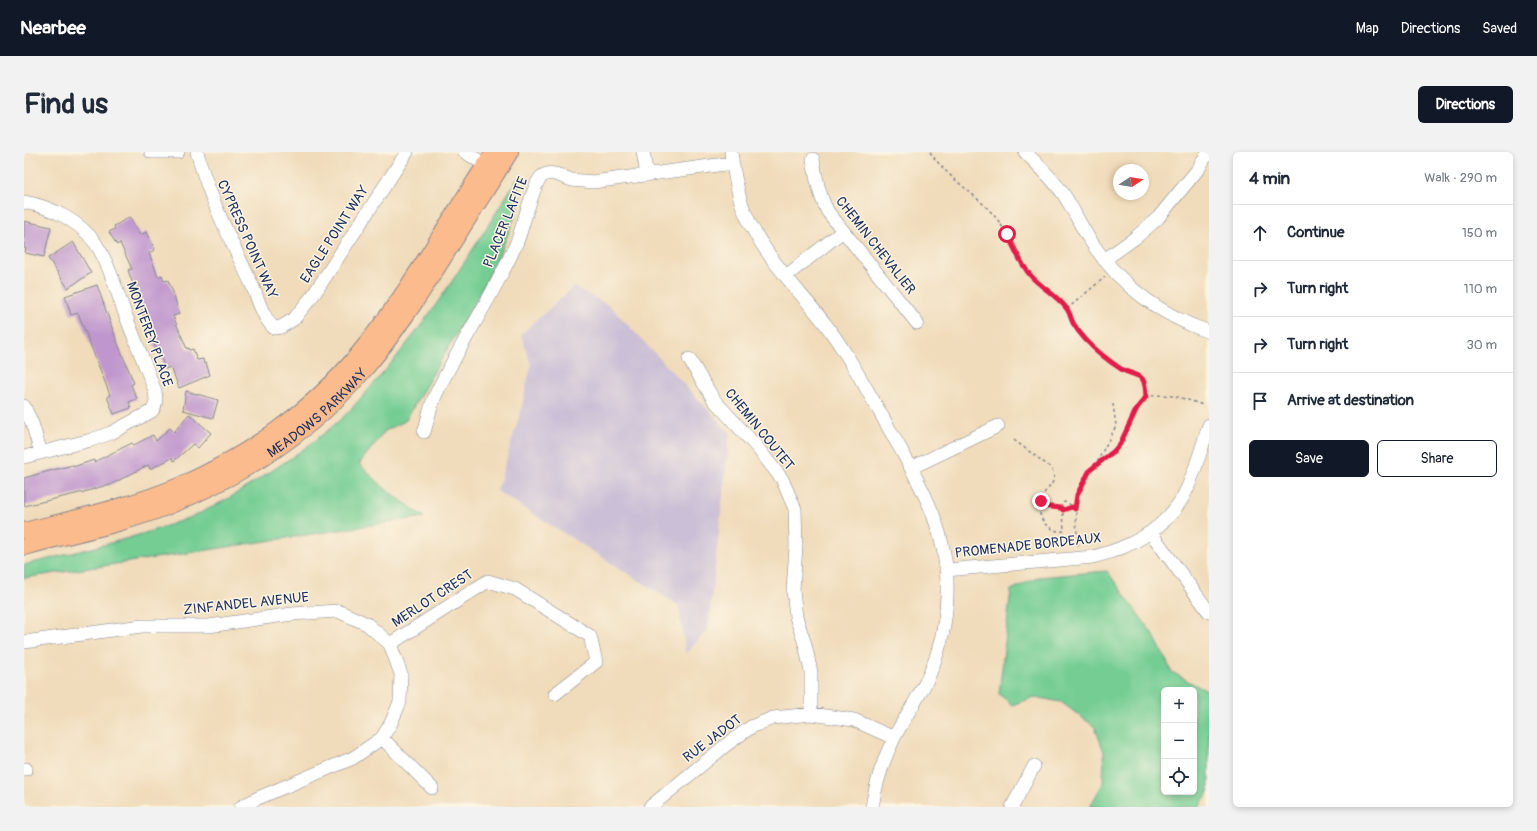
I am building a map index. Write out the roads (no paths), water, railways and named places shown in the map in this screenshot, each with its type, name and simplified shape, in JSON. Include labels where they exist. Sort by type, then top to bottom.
[{"type":"main road","name":"MEADOWS PARKWAY","points":[[24,531],[122,505],[178,486],[251,448],[298,413],[345,369],[359,353],[381,325],[492,163],[510,152]]},
{"type":"main road","name":"MEADOWS PARKWAY","points":[[24,547],[115,524],[166,507],[221,482],[290,440],[350,386],[389,340],[411,309],[492,163]]},
{"type":"street","points":[[151,152],[178,152]]},
{"type":"street","name":"CYPRESS POINT WAY","points":[[197,152],[204,178],[213,200],[265,318],[274,328],[281,327]]},
{"type":"street","name":"EAGLE POINT WAY","points":[[281,327],[294,318],[314,294],[407,152]]},
{"type":"street","points":[[465,152],[492,163]]},
{"type":"street","points":[[643,152],[647,175]]},
{"type":"street","points":[[1025,152],[1048,174],[1064,195],[1091,242],[1104,260],[1126,284],[1155,306],[1177,319],[1209,332]]},
{"type":"street","points":[[1104,260],[1135,238],[1158,218],[1199,168],[1208,152]]},
{"type":"street","points":[[732,158],[741,200],[751,224],[764,247],[827,326],[847,355],[911,468],[928,500],[939,527],[946,570],[947,594],[946,616],[942,636],[937,656],[927,680],[894,738],[881,767],[872,807]]},
{"type":"street","name":"PLACER LAFITE","points":[[424,432],[435,396],[503,272],[517,241],[533,191],[540,178],[547,174],[556,174],[573,180],[594,182],[647,175],[732,158]]},
{"type":"street","name":"CHEMIN CHEVALIER","points":[[813,159],[816,184],[821,200],[828,212],[917,324]]},
{"type":"street","name":"MONTEREY PLACE","points":[[24,202],[48,208],[68,218],[86,232],[96,244],[107,264],[155,391],[157,401],[152,411],[111,433],[91,440],[24,458]]},
{"type":"street","points":[[786,276],[843,231]]},
{"type":"street","name":"CHEMIN COUTET","points":[[689,359],[714,400],[756,446],[782,479],[795,509],[796,546],[793,590],[796,616],[805,644],[811,672],[811,714]]},
{"type":"street","points":[[24,406],[32,424],[41,453]]},
{"type":"street","name":"PROMENADE BORDEAUX","points":[[946,570],[1093,557],[1113,552],[1151,533],[1167,518],[1187,489],[1205,451],[1209,425]]},
{"type":"street","points":[[911,468],[998,426]]},
{"type":"street","points":[[1151,533],[1209,612]]},
{"type":"street","name":"MERLOT CREST","points":[[390,644],[488,581],[515,589],[590,636],[596,662],[555,694]]},
{"type":"street","name":"ZINFANDEL AVENUE","points":[[24,642],[142,626],[209,626],[292,614],[338,611],[367,624],[390,644]]},
{"type":"street","points":[[241,807],[258,798],[352,758],[382,738],[391,724],[400,702],[401,674],[390,644]]},
{"type":"street","name":"RUE JADOT","points":[[650,807],[726,744],[751,727],[773,718],[811,714],[854,720],[894,738]]},
{"type":"street","points":[[382,738],[432,788]]},
{"type":"street","points":[[1012,807],[1034,766]]}]
